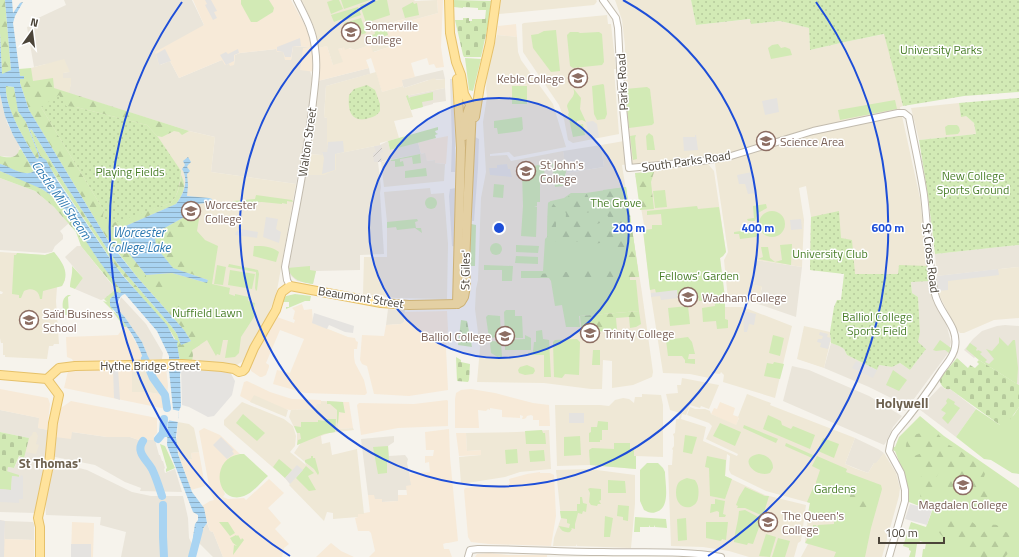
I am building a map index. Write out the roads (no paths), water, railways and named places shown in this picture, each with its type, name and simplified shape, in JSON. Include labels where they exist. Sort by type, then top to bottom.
[{"type":"main road","name":"St Giles'","points":[[448,0],[450,32],[457,66],[458,122],[461,148]]},
{"type":"main road","name":"St Giles'","points":[[472,125],[475,120],[480,86],[490,42],[496,0]]},
{"type":"main road","name":"St Giles'","points":[[457,66],[461,75],[466,100],[472,108],[466,214],[466,286],[465,296],[462,301],[457,304]]},
{"type":"main road","name":"St Giles'","points":[[457,304],[461,148],[465,120],[474,95],[480,86]]},
{"type":"main road","points":[[463,90],[467,95],[474,95]]},
{"type":"main road","name":"Beaumont Street","points":[[290,286],[381,303],[457,304]]},
{"type":"main road","name":"Hythe Bridge Street","points":[[47,379],[56,370],[64,366],[182,364],[234,369],[241,368],[246,365],[276,310],[282,292],[290,286]]},
{"type":"main road","points":[[0,375],[47,379],[59,395],[53,423],[49,466],[38,518],[40,527],[40,557]]},
{"type":"street","name":"Walton Street","points":[[290,286],[287,280],[285,267],[308,148],[316,63],[316,49],[310,23],[297,0]]},
{"type":"street","name":"Parks Road","points":[[603,0],[616,18],[618,28],[621,87],[628,168]]},
{"type":"street","name":"South Parks Road","points":[[628,168],[702,161],[724,157],[813,131],[898,113],[906,114]]},
{"type":"street","name":"St Cross Road","points":[[889,557],[906,495],[901,473],[889,451],[891,441],[895,433],[935,381],[952,356],[956,345],[956,339],[950,321],[939,306],[935,297],[932,282],[924,195],[909,117],[906,114]]},
{"type":"street","points":[[468,557],[470,550],[478,549],[667,552],[721,557]]},
{"type":"water","points":[[5,0],[12,0],[13,13],[20,3],[23,2],[15,16],[13,23],[20,76],[24,76],[24,79],[20,79],[20,83],[29,110],[109,242],[137,277],[184,330],[191,341],[181,345],[177,334],[172,327],[117,263],[31,129],[30,131],[40,156],[46,160],[57,180],[109,257],[123,276],[167,325],[174,339],[178,341],[177,344],[181,368],[181,406],[176,437],[178,454],[192,492],[204,508],[207,523],[202,530],[199,543],[193,537],[198,515],[193,512],[167,445],[168,423],[173,409],[169,356],[157,331],[125,294],[121,296],[117,309],[124,316],[142,342],[152,368],[145,368],[142,355],[132,334],[110,306],[110,299],[117,292],[121,292],[120,289],[99,261],[68,214],[52,196],[42,189],[0,171],[0,164],[26,173],[34,171],[13,135],[5,116],[0,94],[0,33],[2,74],[11,70]],"holes":[[[6,86],[14,87],[18,111],[26,122],[39,156],[38,159],[21,133],[8,103]]]},
{"type":"water","name":"Worcester College Lake","points":[[188,157],[191,162],[187,167],[190,171],[187,174],[187,196],[209,198],[212,199],[212,202],[198,204],[195,211],[161,230],[155,236],[156,247],[173,268],[208,280],[207,283],[172,273],[146,275],[124,247],[118,234],[121,228],[176,204],[185,187],[185,178],[182,169],[185,165],[183,161]]},
{"type":"waterway","points":[[145,359],[153,378],[165,395],[167,408]]},
{"type":"waterway","points":[[163,433],[164,419]]},
{"type":"waterway","points":[[158,439],[163,433],[170,433]]},
{"type":"waterway","points":[[143,441],[140,449],[141,452],[152,469],[162,496]]},
{"type":"waterway","points":[[163,505],[164,557]]},
{"type":"waterway","name":"Castle Mill Stream","points":[[192,557],[199,530]]},
{"type":"place","name":"Somerville College","points":[[351,32]]},
{"type":"place","name":"Keble College","points":[[578,78]]},
{"type":"place","name":"Science Area","points":[[766,141]]},
{"type":"place","name":"St John's College","points":[[526,171]]},
{"type":"place","name":"Worcester College","points":[[191,211]]},
{"type":"place","name":"Wadham College","points":[[688,297]]},
{"type":"place","name":"Saïd Business School","points":[[29,320]]},
{"type":"place","name":"Trinity College","points":[[590,333]]},
{"type":"place","name":"Balliol College","points":[[505,336]]},
{"type":"place","name":"Magdalen College","points":[[963,485]]},
{"type":"place","name":"The Queen's College","points":[[768,522]]},
{"type":"district","name":"Holywell","points":[[902,402]]},
{"type":"district","name":"St Thomas'","points":[[50,463]]},
{"type":"park label","name":"University Parks","points":[[941,49]]},
{"type":"park label","name":"Playing Fields","points":[[130,171]]},
{"type":"park label","name":"New College Sports Ground","points":[[973,182]]},
{"type":"park label","name":"The Grove","points":[[616,202]]},
{"type":"park label","name":"University Club","points":[[830,253]]},
{"type":"park label","name":"Fellows' Garden","points":[[699,275]]},
{"type":"park label","name":"Nuffield Lawn","points":[[207,312]]},
{"type":"park label","name":"Balliol College Sports Field","points":[[877,323]]},
{"type":"park label","name":"Gardens","points":[[835,488]]}]
